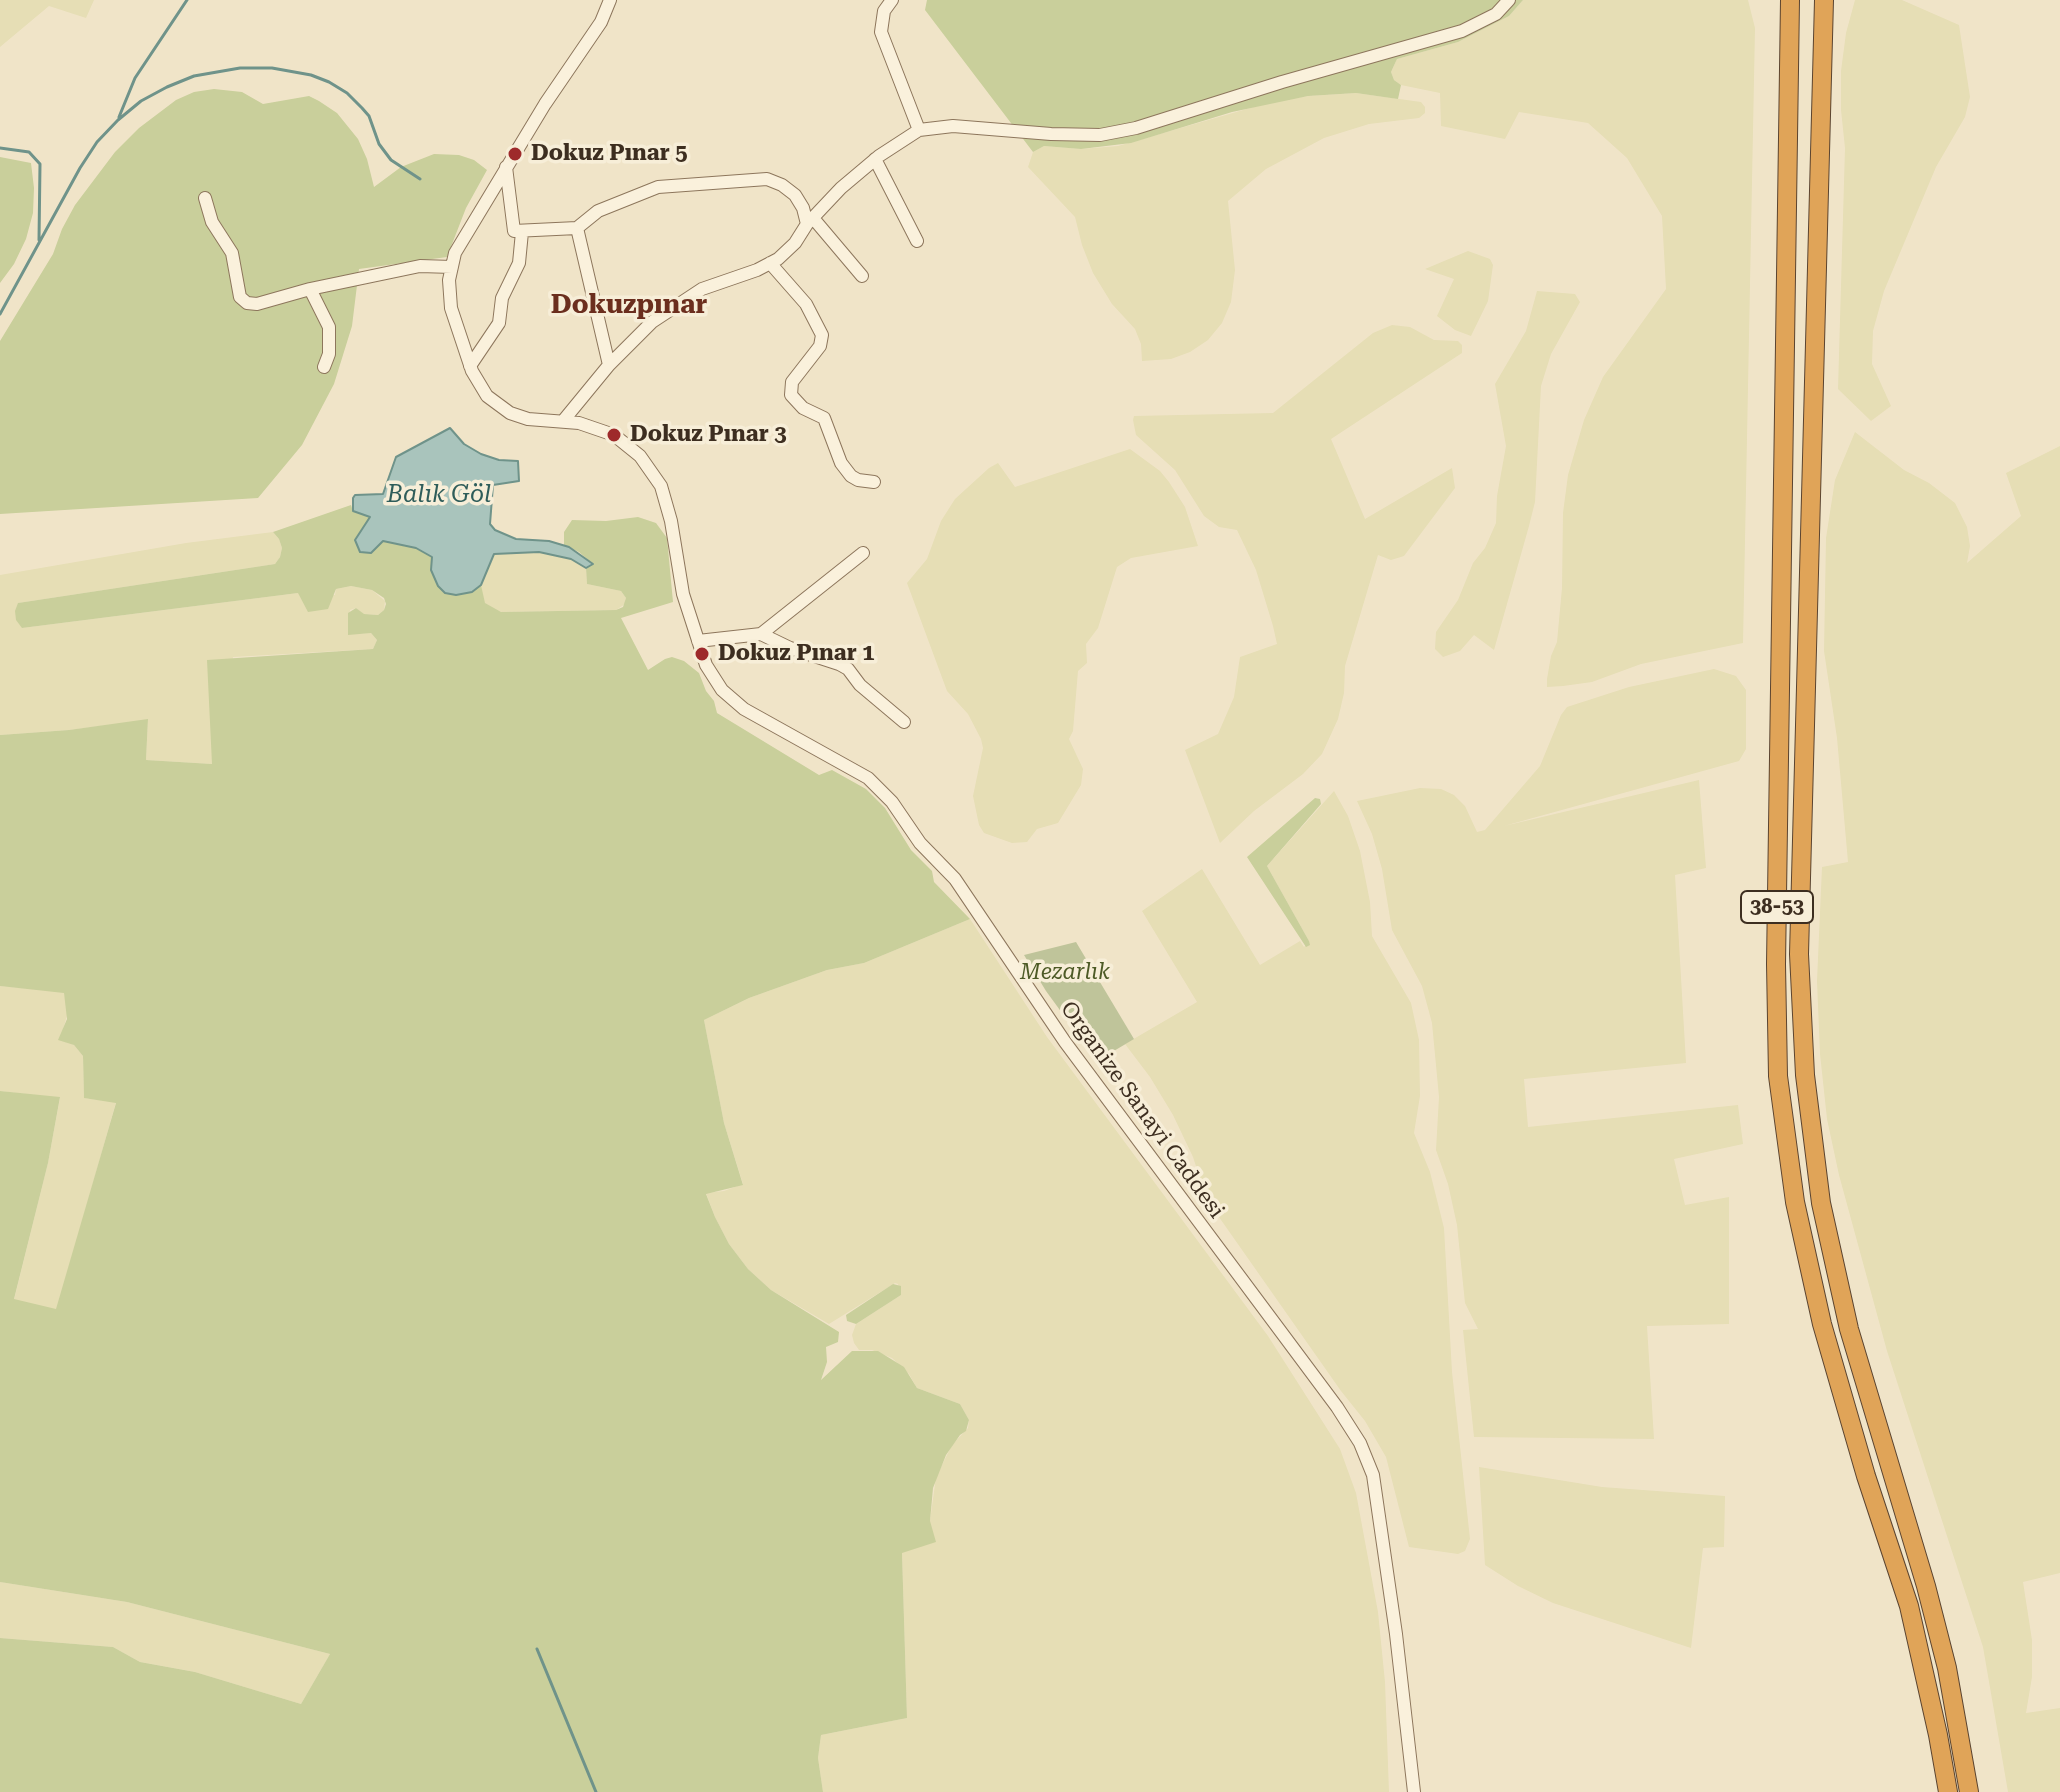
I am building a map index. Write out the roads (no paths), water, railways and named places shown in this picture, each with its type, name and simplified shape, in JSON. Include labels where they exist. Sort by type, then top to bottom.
[{"type":"highway","name":"38-53","points":[[1790,0],[1776,964],[1778,1076],[1795,1202],[1822,1324],[1866,1476],[1909,1606],[1948,1792]]},
{"type":"highway","name":"38-53","points":[[1824,0],[1799,954],[1805,1075],[1821,1203],[1846,1315],[1926,1586],[1947,1668],[1969,1792]]},
{"type":"street","name":"Organize Sanayi Caddesi","points":[[610,0],[601,22],[545,104],[455,253],[449,280],[451,308],[470,366],[487,396],[497,406],[528,419],[579,423],[614,435],[640,456],[661,486],[671,521],[683,594],[706,665],[722,690],[744,709],[868,778],[892,802],[920,843],[955,879],[1065,1042],[1262,1304],[1360,1443],[1373,1475],[1396,1634],[1414,1792]]},
{"type":"street","points":[[892,0],[884,11],[881,32],[919,130]]},
{"type":"street","points":[[563,421],[609,365],[652,322],[702,289],[770,263],[795,243],[810,221],[841,188],[875,159],[919,130],[953,126],[1100,135],[1136,128],[1282,82],[1462,31],[1496,14],[1509,0]]},
{"type":"street","points":[[875,159],[917,241]]},
{"type":"street","points":[[506,167],[514,231],[522,232],[577,228],[598,211],[658,187],[767,179],[795,195],[810,221],[862,276]]},
{"type":"street","points":[[205,198],[212,222],[232,253],[243,301],[257,304],[310,289],[420,266],[452,267]]},
{"type":"street","points":[[577,228],[609,365]]},
{"type":"street","points":[[470,366],[499,323],[502,298],[519,263],[522,232]]},
{"type":"street","points":[[770,263],[806,304],[822,335],[820,346],[792,382],[791,395],[803,408],[824,418],[841,463],[851,476],[874,482]]},
{"type":"street","points":[[310,289],[329,327],[329,354],[324,367]]},
{"type":"street","points":[[761,634],[863,553]]},
{"type":"street","points":[[698,641],[761,634],[848,669],[860,685],[904,722]]},
{"type":"water","name":"Balık Göl","points":[[450,428],[464,444],[481,454],[499,460],[518,461],[519,481],[493,485],[490,524],[495,530],[516,539],[549,541],[569,547],[593,564],[586,568],[571,559],[539,552],[494,554],[481,585],[472,592],[456,595],[445,593],[438,586],[431,570],[432,557],[416,548],[383,541],[371,553],[360,552],[355,540],[370,517],[353,511],[355,495],[383,494],[396,457]]},
{"type":"waterway","points":[[119,117],[135,78],[187,0]]},
{"type":"waterway","points":[[0,314],[97,142],[141,101],[194,76],[240,68],[272,68],[311,75],[329,82],[347,93],[369,116],[379,144],[391,160],[420,179]]},
{"type":"waterway","points":[[0,148],[29,152],[40,164],[39,240]]},
{"type":"waterway","points":[[537,1649],[596,1792]]},
{"type":"place","name":"Dokuz Pınar 5","points":[[515,154]]},
{"type":"place","name":"Dokuz Pınar 3","points":[[614,435]]},
{"type":"place","name":"Dokuz Pınar 1","points":[[702,654]]},
{"type":"district","name":"Dokuzpınar","points":[[629,305]]},
{"type":"park label","name":"Mezarlık","points":[[1065,973]]}]
